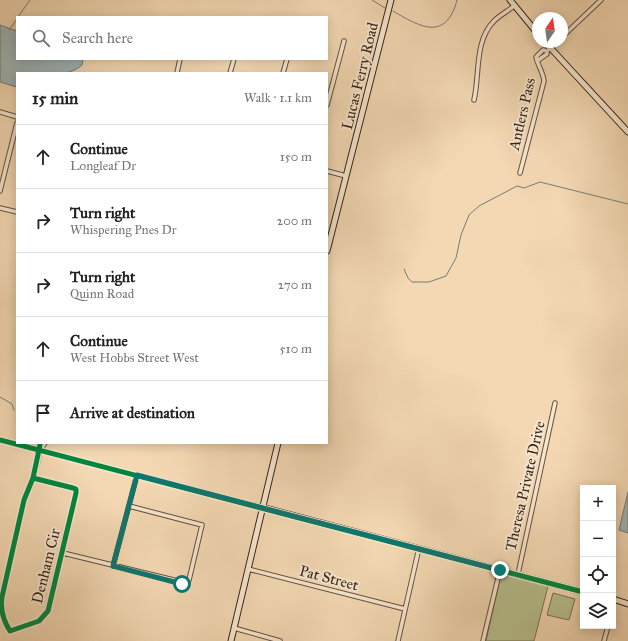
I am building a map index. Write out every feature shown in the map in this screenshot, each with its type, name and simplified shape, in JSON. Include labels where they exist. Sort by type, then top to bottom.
[{"type":"street","name":"Lucas Ferry Road","points":[[328,247],[392,0]]},
{"type":"street","points":[[510,0],[532,27]]},
{"type":"street","points":[[568,31],[602,0]]},
{"type":"street","points":[[474,100],[477,86],[477,62],[486,32],[495,19],[514,6]]},
{"type":"street","points":[[328,101],[344,41]]},
{"type":"street","points":[[549,49],[628,132]]},
{"type":"street","name":"Antlers Pass","points":[[520,173],[544,81],[543,73],[537,61],[547,54],[549,49]]},
{"type":"street","points":[[177,72],[180,60]]},
{"type":"street","points":[[230,72],[234,60]]},
{"type":"street","points":[[283,72],[287,60]]},
{"type":"street","points":[[0,112],[16,117]]},
{"type":"street","points":[[0,191],[16,127]]},
{"type":"street","points":[[328,171],[346,176]]},
{"type":"street","points":[[0,208],[16,212]]},
{"type":"street","name":"Theresa Private Drive","points":[[518,574],[555,403]]},
{"type":"street","points":[[0,440],[16,444]]},
{"type":"street","points":[[16,444],[580,591]]},
{"type":"street","points":[[40,444],[41,450]]},
{"type":"street","points":[[41,450],[44,444]]},
{"type":"street","points":[[231,641],[261,507],[278,444]]},
{"type":"street","name":"Denham Cir","points":[[33,478],[76,489],[50,607],[45,616],[39,621],[10,631],[3,616],[1,606],[24,500],[33,478],[41,450]]},
{"type":"street","points":[[113,566],[137,475]]},
{"type":"street","points":[[63,553],[182,584],[186,583],[189,580],[202,525],[129,506]]},
{"type":"street","points":[[398,641],[419,548]]},
{"type":"street","name":"Pat Street","points":[[248,569],[405,609]]},
{"type":"street","points":[[483,641],[500,570]]},
{"type":"street","points":[[616,601],[628,604]]},
{"type":"street","points":[[234,628],[280,641]]},
{"type":"street","points":[[604,641],[607,629]]},
{"type":"green space","points":[[501,574],[548,586],[534,641],[486,641]]},
{"type":"green space","points":[[553,593],[575,599],[569,620],[547,615]]},
{"type":"water","points":[[0,25],[16,31],[16,60],[83,60],[82,65],[68,72],[16,72],[16,87],[0,82]]},
{"type":"water","points":[[628,492],[628,533],[619,530]]},
{"type":"waterway","points":[[19,16],[30,0]]},
{"type":"waterway","points":[[372,0],[385,8]]},
{"type":"waterway","points":[[393,11],[422,26],[439,26],[446,22],[452,13],[457,0]]},
{"type":"waterway","points":[[9,30],[16,20]]},
{"type":"waterway","points":[[404,269],[408,278],[412,282],[429,282],[446,276],[456,258],[461,235],[469,215],[479,206],[517,186],[524,188],[540,182],[628,204]]},
{"type":"waterway","points":[[0,397],[12,404],[14,410]]},
{"type":"cycle path","points":[[0,440],[580,591]]},
{"type":"cycle path","points":[[33,478],[76,489],[76,493],[48,611],[39,621],[10,631],[3,615],[1,606],[2,597],[24,500],[33,478],[40,445]]},
{"type":"route","points":[[182,584],[113,566],[137,475],[280,511],[500,570]]}]
